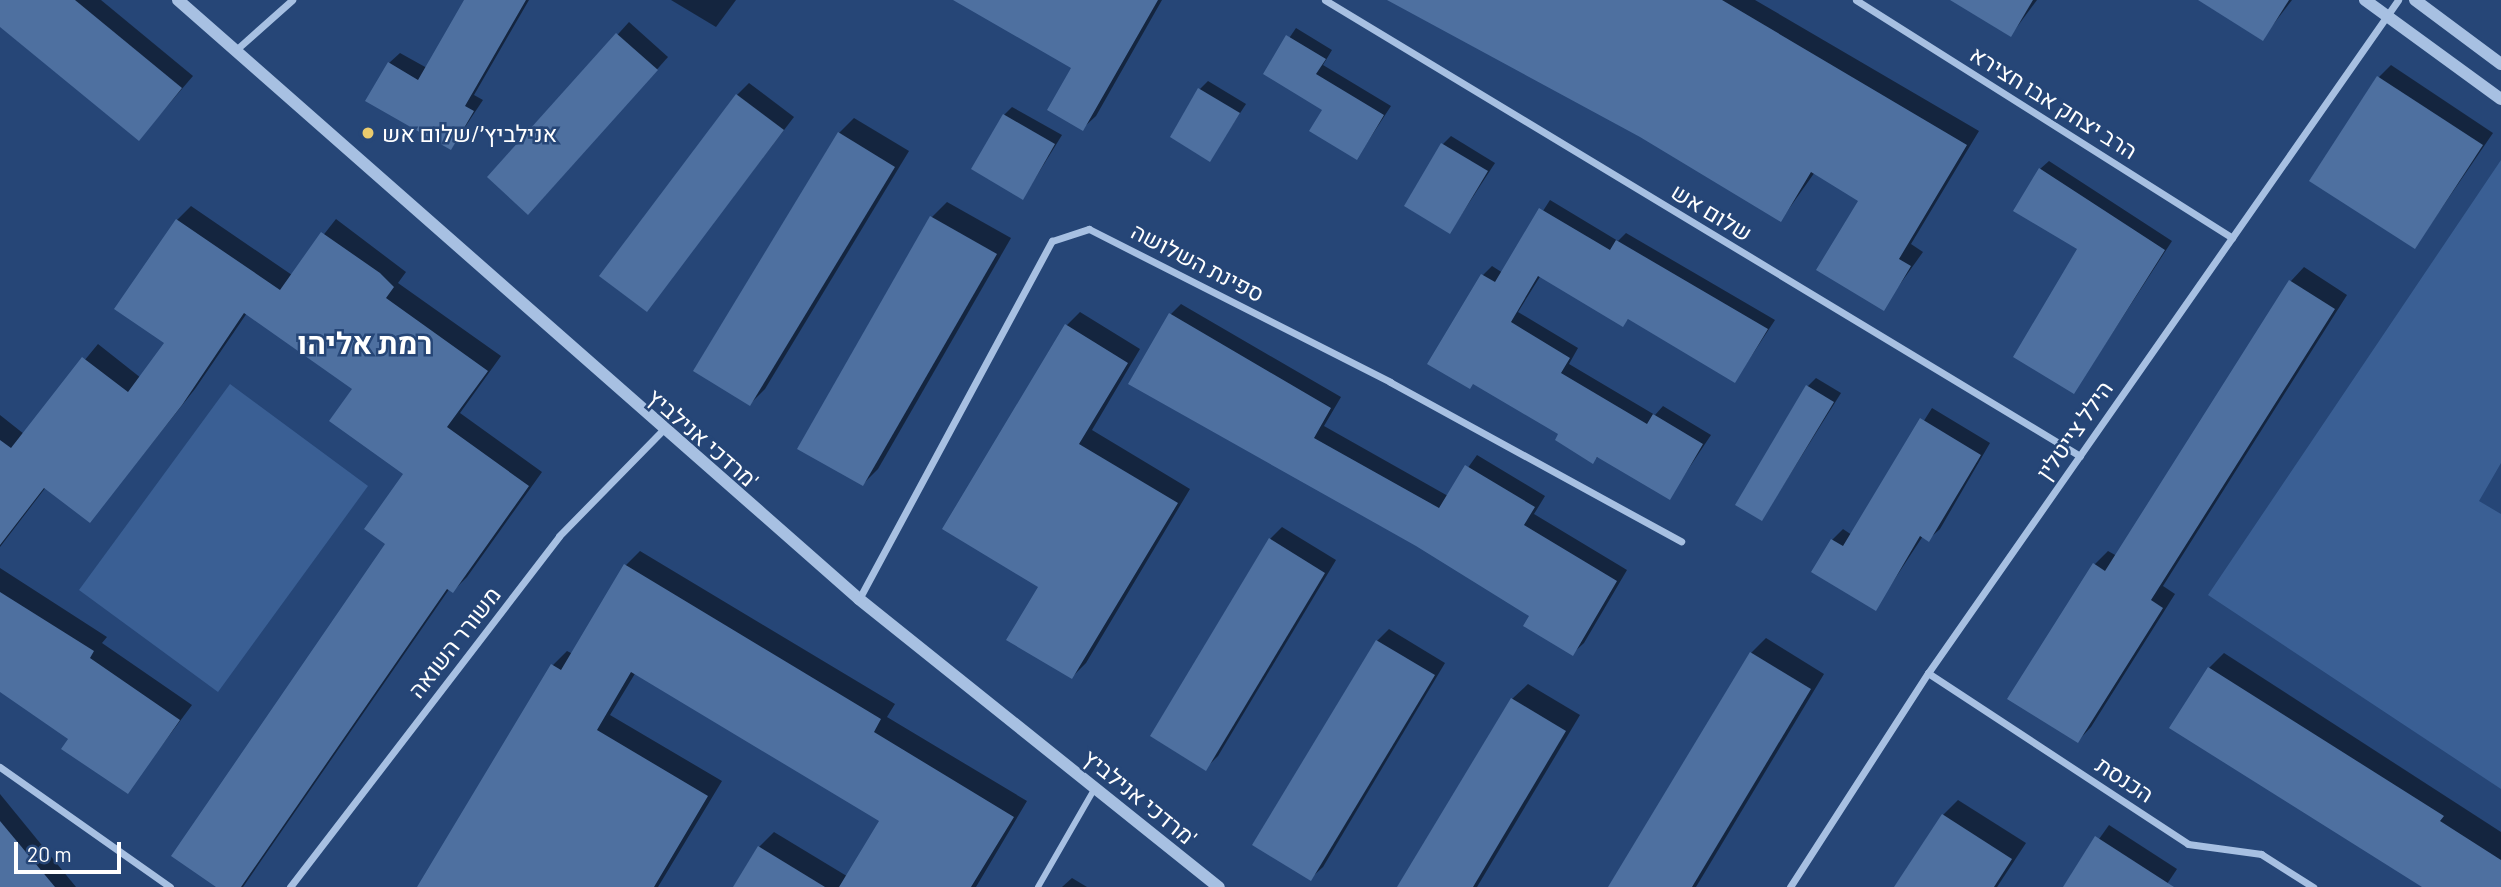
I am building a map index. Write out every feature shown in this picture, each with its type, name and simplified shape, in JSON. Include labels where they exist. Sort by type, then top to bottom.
[{"type":"street","name":"מרדכי אנילביץ'","points":[[178,0],[237,49],[662,431],[859,599],[1219,887]]},
{"type":"street","points":[[237,49],[292,0]]},
{"type":"street","name":"שלום אש","points":[[1325,0],[2080,456]]},
{"type":"street","name":"הרב יצחק אבו חצירא","points":[[1856,0],[2232,238]]},
{"type":"street","points":[[2365,0],[2383,17],[2501,99]]},
{"type":"street","name":"הילל צייטלין","points":[[1790,887],[1928,673],[2383,17],[2399,0]]},
{"type":"street","points":[[2415,0],[2501,64]]},
{"type":"street","name":"ספינת השלושה","points":[[859,599],[1052,241],[1089,229],[1390,382],[1681,541]]},
{"type":"street","name":"משורר השואה","points":[[289,887],[559,536],[662,431]]},
{"type":"street","name":"הכנסת","points":[[1928,673],[2188,844],[2261,854],[2313,887]]},
{"type":"street","points":[[0,767],[170,887]]},
{"type":"street","points":[[1038,887],[1095,788]]},
{"type":"shaded area","points":[[2501,160],[2501,463],[2479,501],[2501,514],[2501,789],[2208,595]]},
{"type":"shaded area","points":[[230,384],[368,486],[218,692],[79,590]]},
{"type":"building","points":[[0,0],[75,0],[182,88],[139,141],[0,27]]},
{"type":"building","points":[[464,0],[526,0],[465,106],[474,111],[451,150],[365,101],[388,62],[418,80]]},
{"type":"building","points":[[953,0],[1158,0],[1083,131],[1047,110],[1071,68]]},
{"type":"building","points":[[1387,0],[1722,0],[1967,145],[1899,259],[1911,266],[1884,311],[1816,270],[1858,201],[1811,172],[1781,222],[1640,137]]},
{"type":"building","points":[[1950,0],[2033,0],[2011,37]]},
{"type":"building","points":[[2198,0],[2289,0],[2263,41]]},
{"type":"building","points":[[616,33],[658,70],[528,215],[487,177]]},
{"type":"building","points":[[1286,35],[1326,59],[1316,74],[1384,115],[1357,160],[1309,131],[1322,110],[1263,74]]},
{"type":"building","points":[[2377,76],[2483,145],[2415,249],[2309,181]]},
{"type":"building","points":[[1198,88],[1240,113],[1210,162],[1170,137]]},
{"type":"building","points":[[736,94],[784,130],[647,312],[599,276]]},
{"type":"building","points":[[1003,114],[1055,144],[1023,200],[971,169]]},
{"type":"building","points":[[838,132],[895,167],[750,406],[693,371]]},
{"type":"building","points":[[1441,143],[1488,171],[1450,234],[1404,206]]},
{"type":"building","points":[[2039,168],[2165,250],[2074,394],[2013,357],[2077,249],[2013,211]]},
{"type":"building","points":[[1539,208],[1610,250],[1616,240],[1768,329],[1735,383],[1628,319],[1623,327],[1538,276],[1511,322],[1570,358],[1561,373],[1647,424],[1653,414],[1703,444],[1670,500],[1597,457],[1593,464],[1555,440],[1558,434],[1473,384],[1470,389],[1427,364],[1481,274],[1495,282]]},
{"type":"building","points":[[930,216],[997,254],[863,486],[797,449]]},
{"type":"building","points":[[176,219],[280,290],[321,232],[380,273],[394,287],[386,298],[488,371],[447,427],[529,486],[453,593],[447,589],[241,887],[216,887],[171,856],[385,544],[364,529],[403,474],[329,421],[352,389],[244,313],[182,405],[90,523],[44,488],[0,545],[0,440],[11,448],[82,357],[128,392],[164,343],[114,309]]},
{"type":"building","points":[[2289,280],[2335,309],[2151,600],[2163,608],[2078,743],[2007,699],[2093,563],[2105,571]]},
{"type":"building","points":[[1169,313],[1331,408],[1314,438],[1439,508],[1465,465],[1535,507],[1524,525],[1617,581],[1573,656],[1523,626],[1529,616],[1416,546],[1128,384]]},
{"type":"building","points":[[1065,324],[1128,363],[1079,444],[1178,503],[1072,679],[1006,640],[1038,587],[942,529]]},
{"type":"building","points":[[1806,385],[1834,402],[1762,521],[1735,505]]},
{"type":"building","points":[[1920,418],[1981,455],[1929,542],[1920,536],[1876,611],[1811,572],[1831,539],[1843,546]]},
{"type":"building","points":[[1269,538],[1325,573],[1206,771],[1150,736]]},
{"type":"building","points":[[624,564],[881,719],[874,732],[1014,817],[971,887],[839,887],[879,821],[631,672],[597,730],[708,796],[654,887],[417,887],[551,664],[561,670]]},
{"type":"building","points":[[0,592],[94,651],[90,658],[180,720],[128,794],[61,749],[68,739],[0,692]]},
{"type":"building","points":[[1376,640],[1435,675],[1311,881],[1252,845]]},
{"type":"building","points":[[1750,652],[1811,689],[1692,887],[1608,887]]},
{"type":"building","points":[[2208,667],[2444,816],[2440,821],[2501,860],[2501,887],[2422,887],[2169,728]]},
{"type":"building","points":[[1511,698],[1566,731],[1473,887],[1397,887]]},
{"type":"building","points":[[1942,814],[2012,859],[1994,887],[1894,887]]},
{"type":"building","points":[[0,821],[55,887],[0,887]]},
{"type":"building","points":[[2095,836],[2174,887],[2063,887]]},
{"type":"building","points":[[758,846],[825,887],[733,887]]},
{"type":"place","name":"אנילביץ׳/שלום אש","points":[[368,133]]},
{"type":"district","name":"רמת אליהו","points":[[365,342]]}]
